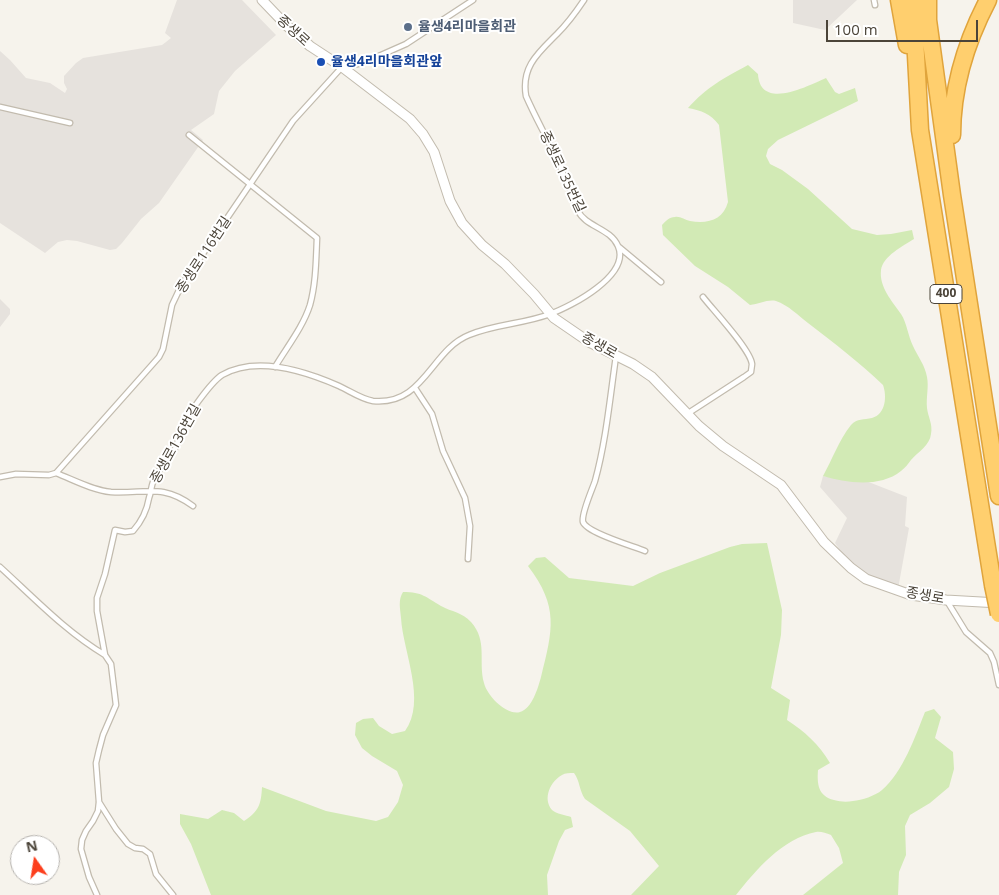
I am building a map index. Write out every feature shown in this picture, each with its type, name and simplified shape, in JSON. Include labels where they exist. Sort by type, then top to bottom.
[{"type":"highway","points":[[899,0],[920,130]]},
{"type":"highway","name":"400","points":[[913,0],[920,130],[999,614]]},
{"type":"highway","name":"400","points":[[928,0],[928,20],[952,195],[999,496]]},
{"type":"highway","points":[[952,195],[952,118],[959,72],[974,26],[988,0]]},
{"type":"street","name":"종생로","points":[[262,0],[310,46],[342,67],[410,119],[423,134],[434,152],[450,201],[462,223],[482,245],[505,264],[554,318],[589,342],[652,377],[699,426],[723,446],[781,485],[824,542],[851,568],[866,579],[891,589],[911,594],[946,600],[999,603]]},
{"type":"lane","points":[[342,67],[363,63],[406,44],[473,0]]},
{"type":"lane","name":"종생로135번길","points":[[584,0],[572,18],[538,53],[530,64],[524,85],[526,96],[560,166],[578,211],[583,217],[613,238],[618,246],[661,282]]},
{"type":"lane","name":"종생로116번길","points":[[56,473],[159,357],[165,340],[172,305],[182,286],[294,122],[342,67]]},
{"type":"lane","points":[[0,107],[70,122]]},
{"type":"lane","points":[[189,135],[317,238],[316,268],[310,304],[276,367]]},
{"type":"lane","points":[[550,314],[582,297],[605,281],[616,269],[620,261],[618,246]]},
{"type":"lane","points":[[687,414],[751,372],[752,364],[744,349],[703,297]]},
{"type":"lane","name":"종생로136번길","points":[[97,895],[89,877],[81,849],[82,840],[98,811],[99,802],[96,778],[98,757],[103,735],[116,704],[111,664],[105,655],[97,611],[97,598],[116,530],[133,531],[140,524],[152,483],[159,470],[178,446],[179,432],[207,389],[221,376],[240,368],[262,365],[290,369],[332,383],[362,398],[372,401],[385,401],[398,398],[415,388],[450,347],[468,335],[550,314]]},
{"type":"lane","points":[[616,356],[600,459],[595,482],[583,515],[583,522],[587,527],[601,534],[645,551]]},
{"type":"lane","points":[[415,388],[432,414],[443,451],[465,498],[470,526],[468,559]]},
{"type":"lane","points":[[0,477],[16,474],[48,475],[56,473],[99,490],[118,492],[151,490],[182,498],[193,506]]},
{"type":"lane","points":[[0,567],[76,635],[105,655]]},
{"type":"lane","points":[[946,600],[966,632],[990,653],[999,686]]},
{"type":"lane","points":[[99,802],[128,844],[143,849],[150,854],[156,874],[173,895]]},
{"type":"shaded area","points":[[177,0],[242,0],[276,35],[235,71],[219,91],[214,114],[191,130],[203,140],[159,203],[141,219],[116,249],[110,250],[67,240],[58,242],[45,253],[0,223],[0,51],[26,78],[50,83],[65,93],[67,89],[64,83],[64,76],[83,58],[162,45],[171,38],[165,33]]},
{"type":"shaded area","points":[[793,0],[857,0],[825,30],[793,23]]},
{"type":"shaded area","points":[[0,299],[10,309],[10,314],[0,327]]},
{"type":"shaded area","points":[[823,476],[857,482],[866,481],[907,497],[905,526],[909,528],[898,589],[872,580],[846,559],[835,543],[847,518],[820,487]]},
{"type":"green space","points":[[748,65],[758,74],[761,85],[767,91],[776,94],[797,90],[826,78],[835,92],[839,94],[855,88],[858,101],[778,140],[768,149],[766,156],[770,164],[782,170],[808,189],[852,229],[877,235],[912,230],[914,239],[885,260],[881,276],[884,288],[903,318],[911,342],[926,373],[928,385],[927,408],[931,430],[930,438],[926,445],[905,467],[893,476],[883,480],[852,482],[823,476],[851,425],[858,420],[877,416],[883,409],[885,394],[883,385],[847,353],[789,308],[776,301],[750,305],[728,287],[695,266],[663,235],[662,225],[671,218],[679,217],[697,222],[709,221],[719,217],[726,208],[728,202],[719,125],[705,113],[688,108],[709,89]]},
{"type":"green space","points":[[767,543],[782,610],[781,635],[771,688],[790,700],[787,720],[811,739],[830,763],[818,770],[818,785],[825,796],[837,801],[848,802],[864,799],[882,790],[902,764],[913,743],[925,712],[934,709],[941,717],[935,738],[953,752],[954,769],[949,787],[930,803],[910,815],[905,826],[906,855],[899,872],[898,895],[803,895],[843,863],[839,848],[831,835],[818,832],[804,835],[781,848],[761,866],[736,895],[631,895],[659,866],[630,831],[585,799],[574,773],[565,774],[558,778],[549,790],[548,800],[552,810],[571,817],[573,827],[565,830],[559,841],[547,875],[548,895],[211,895],[191,844],[180,824],[180,814],[208,819],[222,810],[234,813],[244,821],[256,811],[261,798],[262,787],[326,811],[376,821],[388,817],[398,802],[403,785],[397,771],[362,748],[355,735],[356,723],[363,719],[373,718],[379,726],[392,734],[405,731],[411,719],[414,691],[400,611],[400,601],[403,592],[424,596],[464,616],[471,622],[476,629],[481,644],[482,675],[489,694],[498,704],[509,711],[520,712],[528,707],[536,692],[550,632],[551,619],[545,594],[528,566],[536,558],[545,557],[569,578],[633,586],[660,573],[730,547],[742,544]]},
{"type":"place","name":"율생4리마을회관","points":[[408,27]]},
{"type":"place","name":"율생4리마을회관앞","points":[[321,62]]}]
